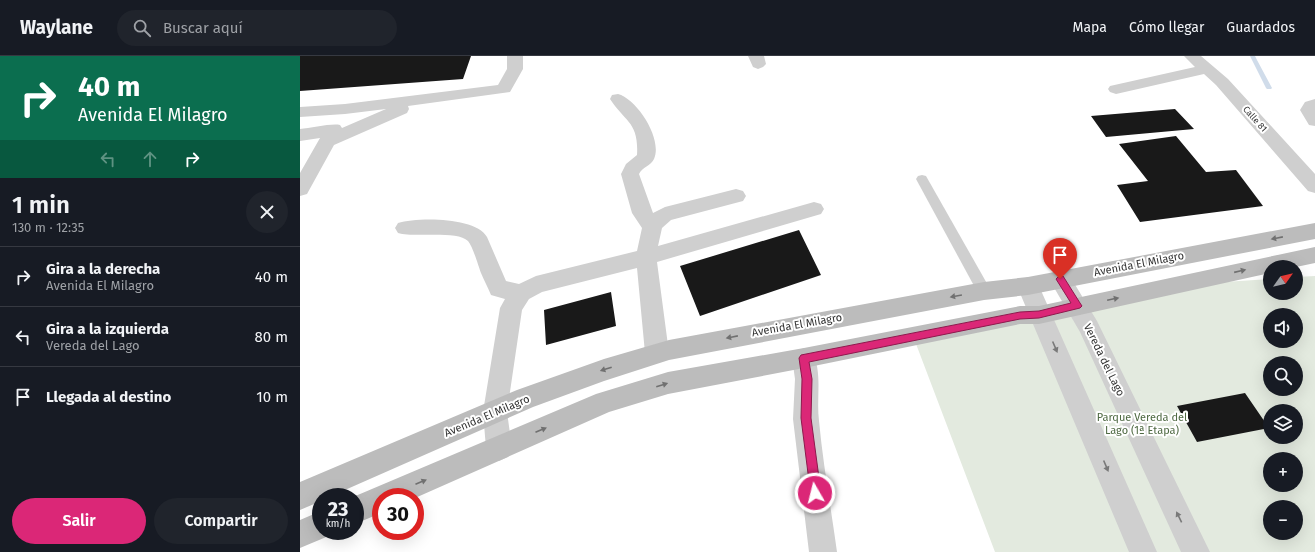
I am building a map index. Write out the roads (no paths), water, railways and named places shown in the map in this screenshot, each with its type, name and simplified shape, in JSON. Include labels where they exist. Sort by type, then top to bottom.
[{"type":"main road","name":"Avenida El Milagro","points":[[300,496],[495,412],[604,370],[657,353],[732,337],[984,291],[1028,286],[1315,231]]},
{"type":"main road","points":[[407,488],[606,402],[668,383],[1020,316],[1039,315],[1315,255]]},
{"type":"main road","points":[[300,534],[312,529]]},
{"type":"street","points":[[494,108],[515,69],[515,56]]},
{"type":"street","name":"Calle 81","points":[[1192,56],[1222,82],[1315,186]]},
{"type":"street","points":[[1116,89],[1207,69]]},
{"type":"street","points":[[300,112],[345,109],[504,89]]},
{"type":"street","points":[[300,135],[330,136],[424,99]]},
{"type":"street","points":[[618,99],[637,118],[643,129],[648,144],[646,158],[632,168],[630,174],[642,212],[652,226]]},
{"type":"street","points":[[1315,104],[1308,110],[1315,121]]},
{"type":"street","points":[[300,188],[345,109]]},
{"type":"street","points":[[657,353],[646,257],[652,226],[657,218],[665,214],[736,196]]},
{"type":"street","points":[[499,448],[495,412],[511,308],[521,293],[536,285],[646,257],[814,209]]},
{"type":"street","points":[[405,228],[461,229],[472,232],[477,237],[499,289],[521,293]]},
{"type":"street","name":"Vereda del Lago","points":[[1060,279],[1077,306],[1196,552]]},
{"type":"street","points":[[1028,286],[1039,315],[1049,334],[1143,552]]},
{"type":"street","points":[[804,358],[807,379],[806,418],[823,552]]},
{"type":"lane","points":[[922,179],[984,291]]},
{"type":"waterway","points":[[1252,56],[1269,88]]},
{"type":"park label","name":"Parque Vereda del Lago (1ª Etapa)","points":[[1142,423]]}]
